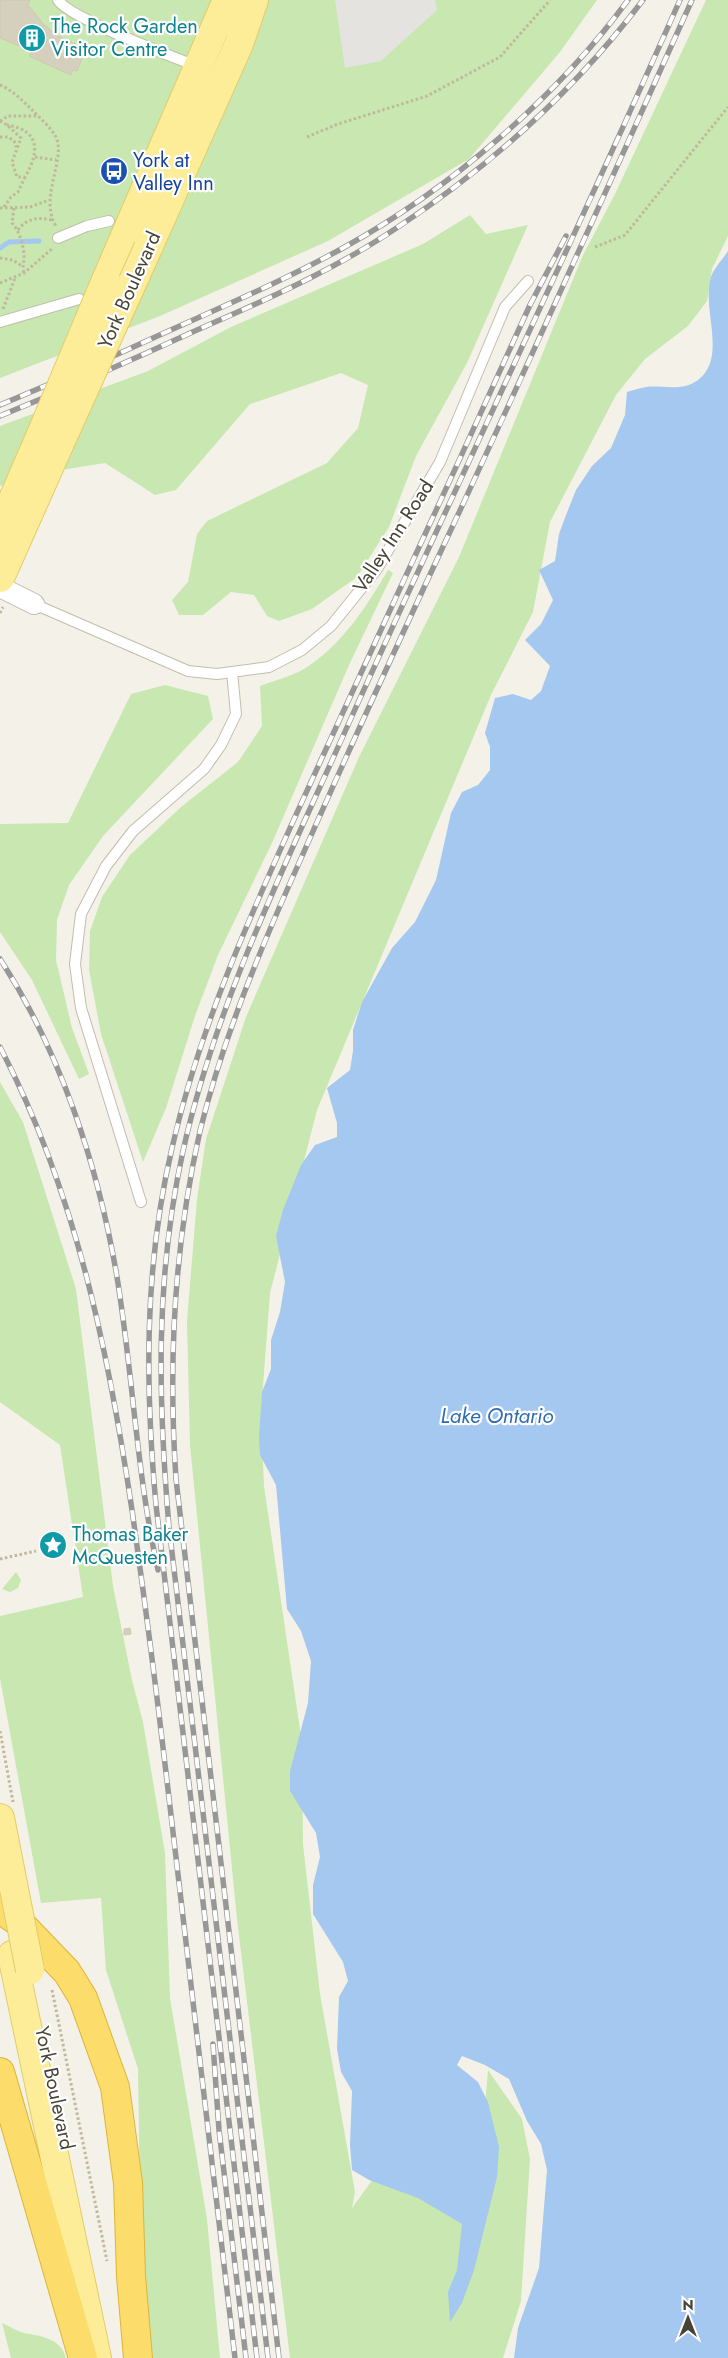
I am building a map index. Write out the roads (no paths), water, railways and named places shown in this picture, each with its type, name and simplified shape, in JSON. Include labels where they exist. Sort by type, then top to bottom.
[{"type":"highway","points":[[0,1909],[19,1922],[67,1972],[83,1998],[116,2087],[128,2182],[131,2276],[138,2358]]},
{"type":"highway","points":[[0,2072],[83,2358]]},
{"type":"main road","name":"York Boulevard","points":[[0,578],[106,280],[227,0]]},
{"type":"main road","name":"York Boulevard","points":[[0,529],[52,434],[148,248],[239,44],[254,0]]},
{"type":"main road","name":"York Boulevard","points":[[0,1818],[7,1888],[31,1970],[112,2358]]},
{"type":"main road","name":"York Boulevard","points":[[31,1970],[97,2358]]},
{"type":"street","name":"Valley Inn Road","points":[[0,587],[34,604]]},
{"type":"lane","points":[[58,0],[60,4],[79,16],[199,68]]},
{"type":"lane","points":[[58,238],[109,220]]},
{"type":"lane","name":"Valley Inn Road","points":[[34,604],[188,671],[218,674],[268,667],[302,650],[331,626],[377,569],[440,462],[505,307],[528,281]]},
{"type":"lane","points":[[0,322],[79,299]]},
{"type":"lane","points":[[141,1202],[80,1008],[75,964],[80,914],[106,866],[133,831],[204,769],[220,745],[236,714],[232,672]]},
{"type":"water","name":"Lake Ontario","points":[[728,251],[728,2358],[514,2358],[518,2328],[539,2268],[547,2170],[541,2144],[527,2121],[509,2079],[485,2065],[462,2056],[457,2065],[478,2082],[488,2102],[499,2147],[497,2177],[474,2270],[462,2303],[450,2322],[448,2292],[457,2270],[462,2224],[418,2198],[369,2180],[352,2170],[350,2145],[352,2091],[341,2072],[337,2049],[339,1997],[348,1981],[343,1962],[313,1914],[313,1885],[320,1857],[316,1833],[290,1791],[290,1771],[308,1703],[311,1661],[301,1631],[287,1609],[276,1485],[260,1455],[259,1437],[262,1392],[271,1369],[271,1340],[280,1312],[285,1282],[276,1236],[283,1210],[301,1165],[315,1145],[337,1137],[337,1123],[327,1088],[350,1070],[353,1051],[353,1030],[362,1002],[392,948],[415,922],[436,880],[451,813],[462,792],[478,785],[490,770],[490,747],[485,733],[495,698],[513,694],[531,700],[541,691],[550,666],[525,640],[541,624],[553,600],[539,570],[555,561],[559,534],[576,490],[592,466],[611,448],[625,415],[627,392],[646,387],[686,386],[698,380],[707,370],[713,346],[709,303],[711,277]]},
{"type":"waterway","points":[[0,248],[9,242],[39,241]]},
{"type":"railway","points":[[0,405],[103,361],[277,282],[343,248],[383,224],[423,198],[499,139],[568,72],[628,0]]},
{"type":"railway","points":[[0,416],[275,295],[350,257],[398,227],[466,178],[530,124],[589,65],[643,0]]},
{"type":"railway","points":[[268,2358],[169,1527],[165,1479],[161,1339],[167,1246],[174,1199],[197,1094],[235,984],[257,930],[393,626],[680,0]]},
{"type":"railway","points":[[279,2358],[176,1479],[173,1391],[175,1304],[184,1217],[191,1174],[209,1096],[231,1028],[270,928],[351,745],[536,345],[692,0]]},
{"type":"railway","points":[[257,2358],[156,1505],[152,1460],[149,1371],[149,1326],[156,1237],[172,1148],[185,1097],[200,1048],[237,950],[300,807],[530,305],[566,236]]},
{"type":"railway","points":[[0,959],[41,1031],[58,1070],[87,1149],[98,1190],[116,1271],[145,1496],[158,1570]]},
{"type":"railway","points":[[0,1047],[27,1102],[69,1215],[100,1331],[123,1450],[165,1764],[235,2358]]},
{"type":"railway","points":[[213,2044],[219,2130],[246,2358]]},
{"type":"place","name":"The Rock Garden Visitor Centre","points":[[32,38]]},
{"type":"place","name":"York at Valley Inn","points":[[114,171]]},
{"type":"place","name":"Thomas Baker McQuesten","points":[[53,1545]]}]
